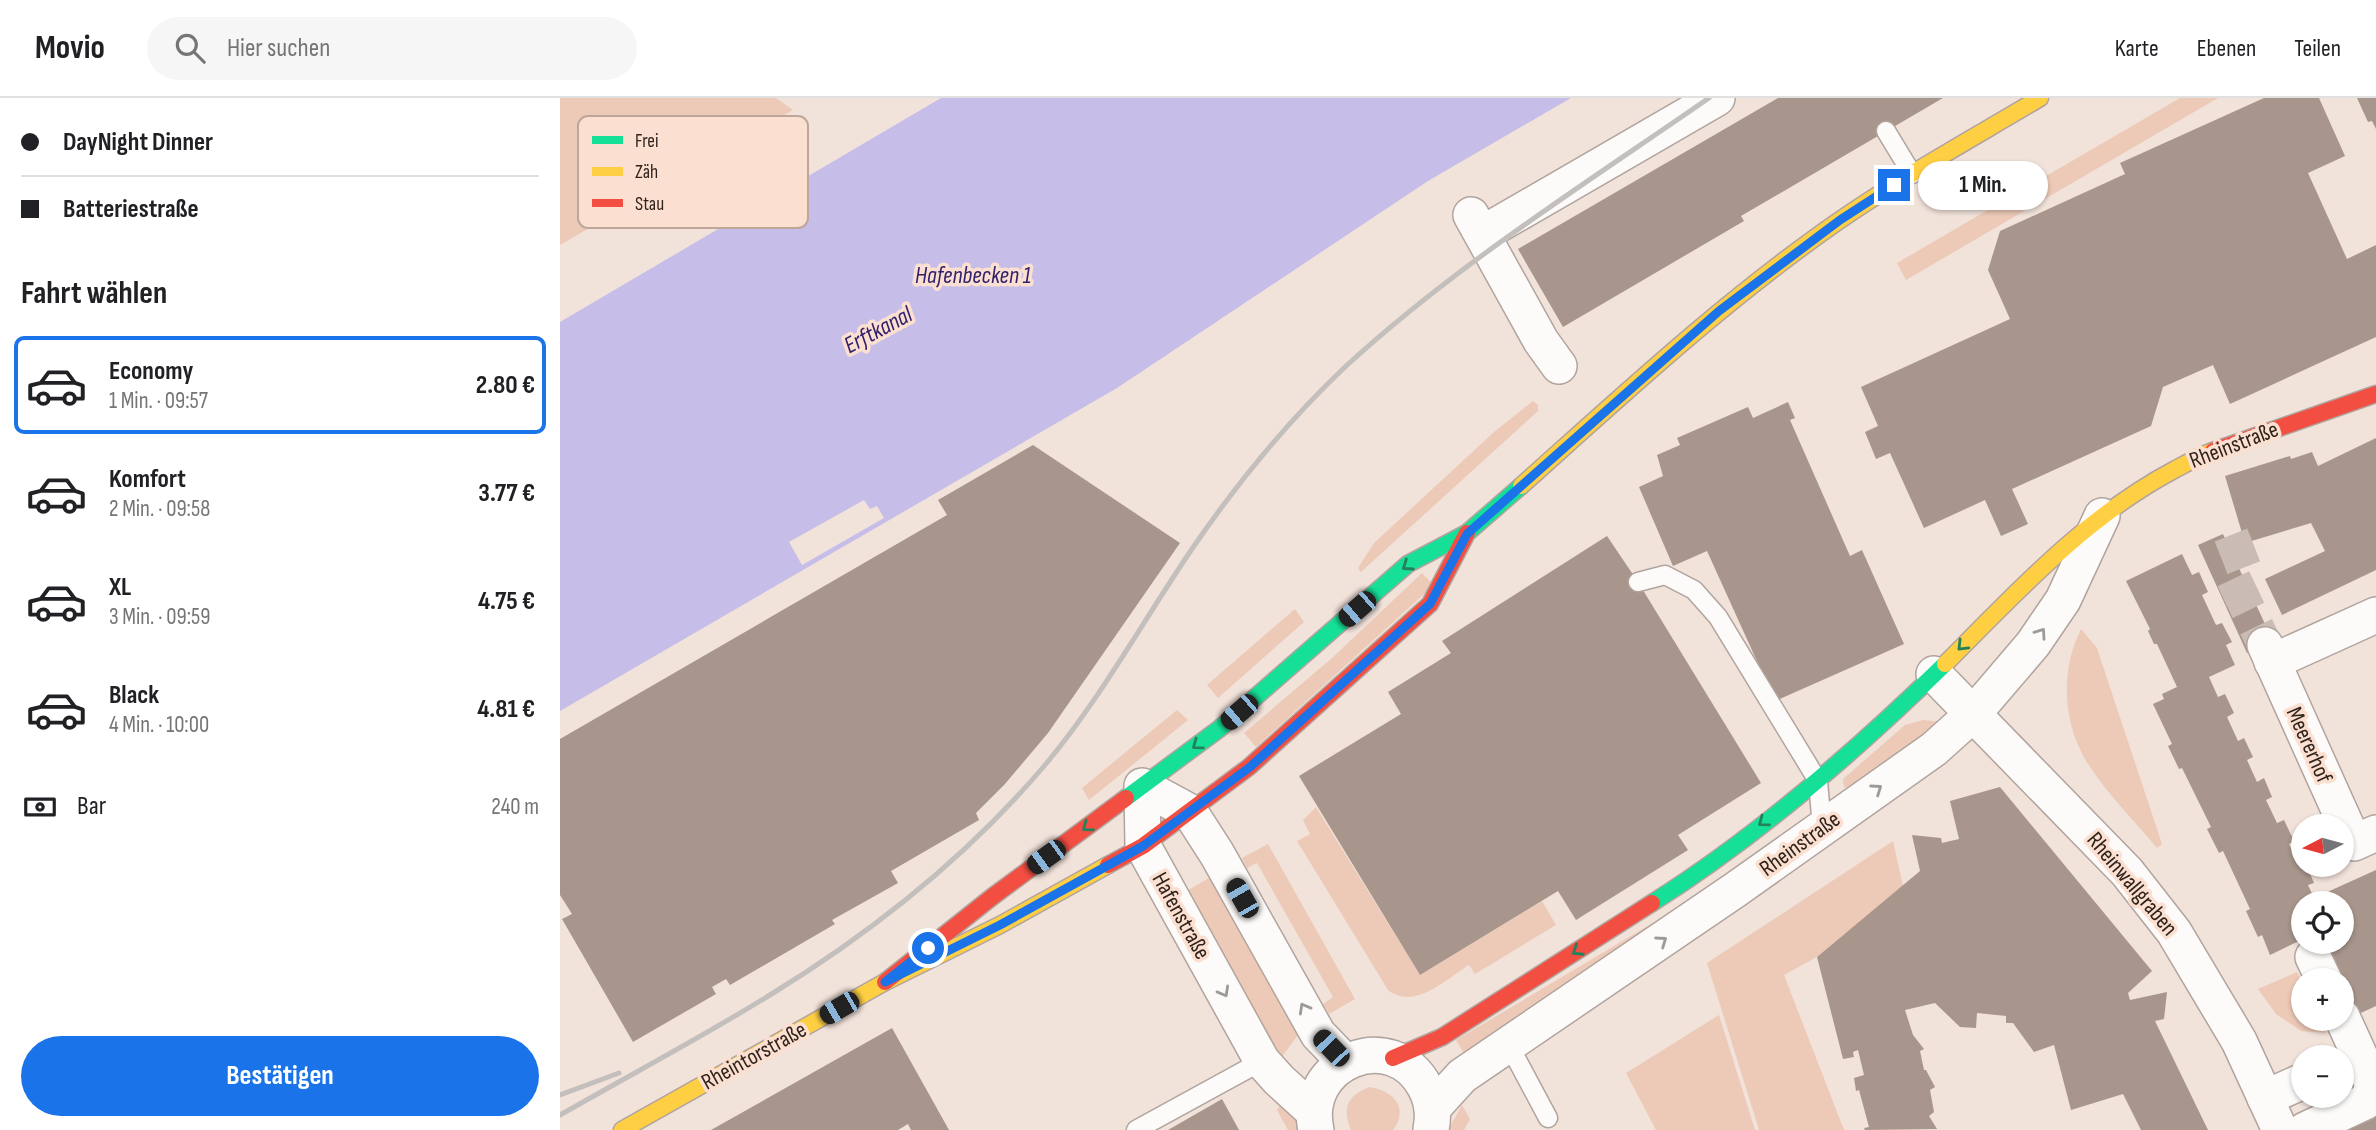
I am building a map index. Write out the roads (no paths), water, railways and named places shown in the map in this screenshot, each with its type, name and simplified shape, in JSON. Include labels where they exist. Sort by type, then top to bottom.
[{"type":"main road","points":[[1467,534],[1719,311],[1840,220],[2040,98]]},
{"type":"main road","name":"Rheinstraße","points":[[1393,1058],[1442,1037],[1682,884],[1818,780],[1934,674],[2020,589],[2102,516],[2144,486],[2204,454],[2376,394]]},
{"type":"main road","name":"Rheintorstraße","points":[[885,982],[992,897],[1219,729],[1408,564],[1467,534]]},
{"type":"main road","name":"Rheintorstraße","points":[[622,1130],[885,982],[1000,925],[1143,846],[1250,767],[1430,604],[1467,534]]},
{"type":"street","points":[[1559,366],[1541,341],[1476,224],[1717,98]]},
{"type":"street","name":"Rheinstraße","points":[[1432,1119],[1462,1076],[1934,749],[1975,713],[2033,644],[2063,600],[2102,516]]},
{"type":"street","name":"Meererhof","points":[[2376,615],[2268,654],[2354,843],[2376,833]]},
{"type":"street","name":"Rheinwallgraben","points":[[1934,674],[1975,713],[2127,872],[2174,932],[2239,1041],[2280,1130]]},
{"type":"street","points":[[1142,786],[1190,812],[1217,854],[1318,1034],[1345,1062],[1360,1056],[1377,1055],[1393,1058],[1407,1066],[1420,1078],[1428,1093],[1432,1119]]},
{"type":"street","name":"Hafenstraße","points":[[1142,786],[1143,846],[1262,1061],[1315,1120]]},
{"type":"street","points":[[2305,1130],[2365,1102],[2375,1087],[2349,1031]]},
{"type":"street","name":"Hafenstraße","points":[[1315,1120],[1318,1091],[1329,1074],[1345,1062]]},
{"type":"street","points":[[2265,1098],[2291,1086]]},
{"type":"lane","points":[[1886,131],[1912,174]]},
{"type":"lane","points":[[1638,582],[1665,575],[1695,590],[1718,617],[1818,780],[1822,828]]},
{"type":"lane","points":[[1509,1045],[1548,1118]]},
{"type":"lane","points":[[1136,1130],[1262,1061]]},
{"type":"water","name":"Hafenbecken 1","points":[[941,98],[1571,98],[1428,181],[1117,388],[560,711],[560,322],[720,228],[808,228],[808,176]]},
{"type":"tunnel","points":[[2231,535],[2244,568],[2232,576],[2265,645]]},
{"type":"railway","points":[[560,1115],[718,1026],[808,971],[881,919],[951,861],[984,831],[1066,739],[1211,522],[1265,452],[1324,387],[1387,330],[1476,260],[1709,98]]},
{"type":"railway","points":[[560,1095],[619,1073]]},
{"type":"water label","name":"Erftkanal","points":[[878,330]]}]
